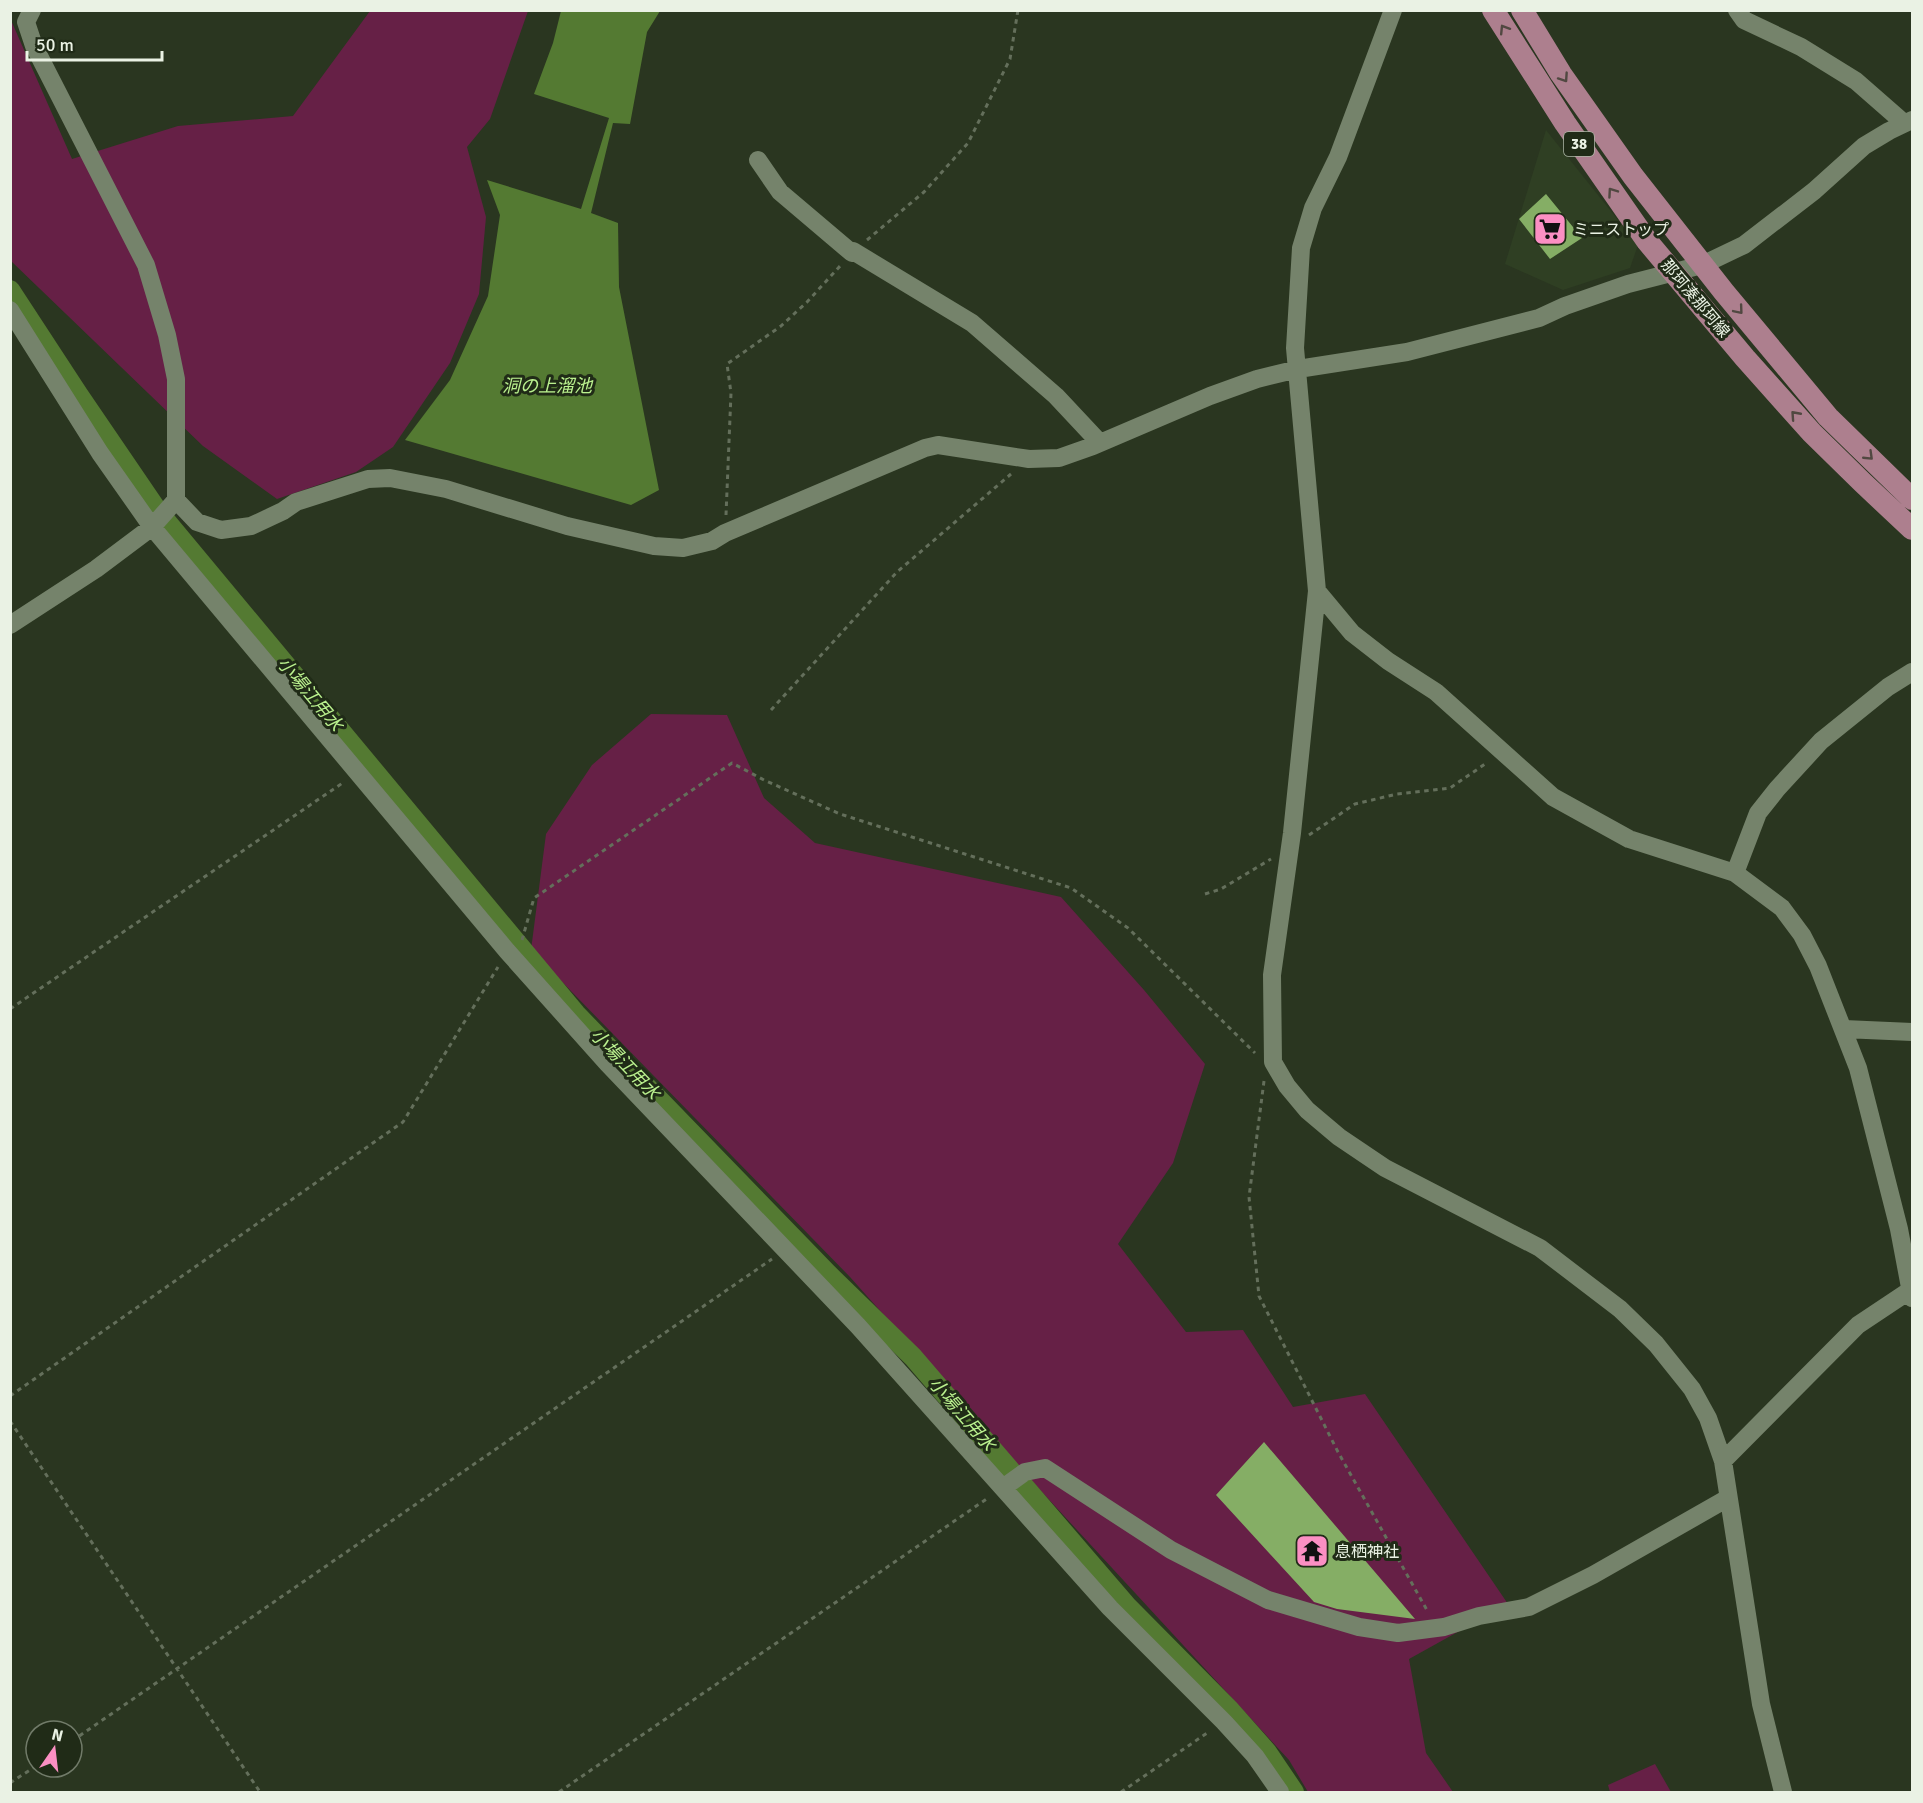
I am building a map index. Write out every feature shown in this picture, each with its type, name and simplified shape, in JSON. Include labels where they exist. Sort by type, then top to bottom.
[{"type":"main road","name":"那珂湊那珂線","points":[[1493,10],[1611,191],[1647,241],[1745,358],[1812,433],[1912,529]]},
{"type":"main road","name":"那珂湊那珂線","points":[[1522,10],[1574,93],[1633,176],[1702,265],[1828,417],[1912,499]]},
{"type":"street","points":[[10,626],[96,569],[163,515],[176,379],[167,335],[146,265],[34,46],[26,22],[32,10]]},
{"type":"street","points":[[1393,10],[1338,157],[1313,208],[1301,248],[1295,348],[1317,591],[1290,847],[1272,975],[1269,1063],[1307,1110],[1339,1137],[1385,1168],[1540,1248],[1620,1309],[1656,1344],[1692,1389],[1708,1418],[1723,1461],[1761,1704],[1783,1792]]},
{"type":"street","points":[[163,515],[197,522],[220,530],[251,526],[296,502],[368,479],[390,478],[446,489],[567,526],[654,546],[683,548],[712,541],[725,533],[925,448],[951,447],[1029,459],[1059,458],[1257,379],[1298,369],[1407,352],[1539,318],[1565,306],[1628,284],[1702,265],[1744,245],[1814,191],[1864,146],[1908,121],[1856,81],[1801,47],[1744,20],[1737,10]]},
{"type":"street","points":[[758,160],[780,192],[852,253],[853,251],[972,323],[1056,396],[1100,443]]},
{"type":"street","points":[[10,310],[100,453],[163,515],[358,772],[507,951],[607,1063],[1014,1480],[1110,1608],[1224,1722],[1255,1756],[1280,1792]]},
{"type":"street","points":[[1317,591],[1352,633],[1388,661],[1436,692],[1552,797],[1629,839],[1735,873],[1782,908],[1818,966],[1858,1068],[1896,1217],[1912,1293],[1858,1325],[1723,1461]]},
{"type":"street","points":[[1735,873],[1758,813],[1777,789],[1821,741],[1888,687],[1912,672]]},
{"type":"street","points":[[1844,1029],[1912,1032]]},
{"type":"street","points":[[1014,1480],[1045,1468],[1171,1550],[1269,1600],[1369,1628],[1398,1633],[1437,1628],[1479,1616],[1529,1607],[1593,1575],[1728,1498]]},
{"type":"path","points":[[771,710],[897,572],[1029,459]]},
{"type":"path","points":[[1205,894],[1221,889],[1355,804],[1397,794],[1450,788],[1502,753]]},
{"type":"path","points":[[523,939],[534,898],[732,763],[840,814],[1071,888],[1128,928],[1269,1063],[1249,1197],[1259,1296],[1338,1452],[1437,1628]]},
{"type":"path","points":[[10,1009],[358,772]]},
{"type":"path","points":[[10,1396],[403,1122],[507,951]]},
{"type":"path","points":[[84,1733],[787,1249]]},
{"type":"path","points":[[10,1421],[260,1792]]},
{"type":"path","points":[[559,1792],[1014,1480]]},
{"type":"path","points":[[1121,1792],[1224,1722]]},
{"type":"path","points":[[10,1783],[24,1774]]},
{"type":"shaded area","points":[[370,11],[528,11],[490,119],[467,147],[486,217],[479,294],[450,363],[393,447],[356,472],[277,499],[203,446],[11,261],[10,18],[72,159],[178,126],[293,116]]},
{"type":"shaded area","points":[[1546,130],[1638,245],[1630,268],[1563,290],[1505,264]]},
{"type":"shaded area","points":[[651,714],[727,715],[764,798],[815,843],[1061,897],[1144,990],[1205,1064],[1173,1163],[1118,1244],[1186,1332],[1243,1330],[1293,1407],[1365,1394],[1508,1604],[1409,1659],[1426,1753],[1453,1792],[1308,1792],[1289,1760],[1042,1492],[850,1277],[531,950],[546,834],[592,765]]},
{"type":"shaded area","points":[[1655,1764],[1671,1792],[1610,1792],[1608,1785]]},
{"type":"water","name":"洞の上溜池","points":[[561,11],[660,11],[647,32],[630,124],[613,123],[591,213],[618,223],[619,287],[659,490],[631,505],[405,440],[450,380],[488,296],[500,215],[487,180],[581,209],[609,118],[534,94],[553,43]]},
{"type":"building","name":"ミニストップ","points":[[1546,194],[1582,238],[1550,259],[1519,219]]},
{"type":"building","name":"息栖神社","points":[[1264,1442],[1415,1619],[1337,1609],[1314,1602],[1216,1495]]},
{"type":"waterway","name":"小場江用水","points":[[10,290],[157,510],[576,1014],[828,1274],[913,1357],[1127,1606],[1230,1710],[1267,1752],[1294,1792]]},
{"type":"place","name":"ミニストップ","points":[[1550,229]]},
{"type":"place","name":"息栖神社","points":[[1312,1551]]}]
